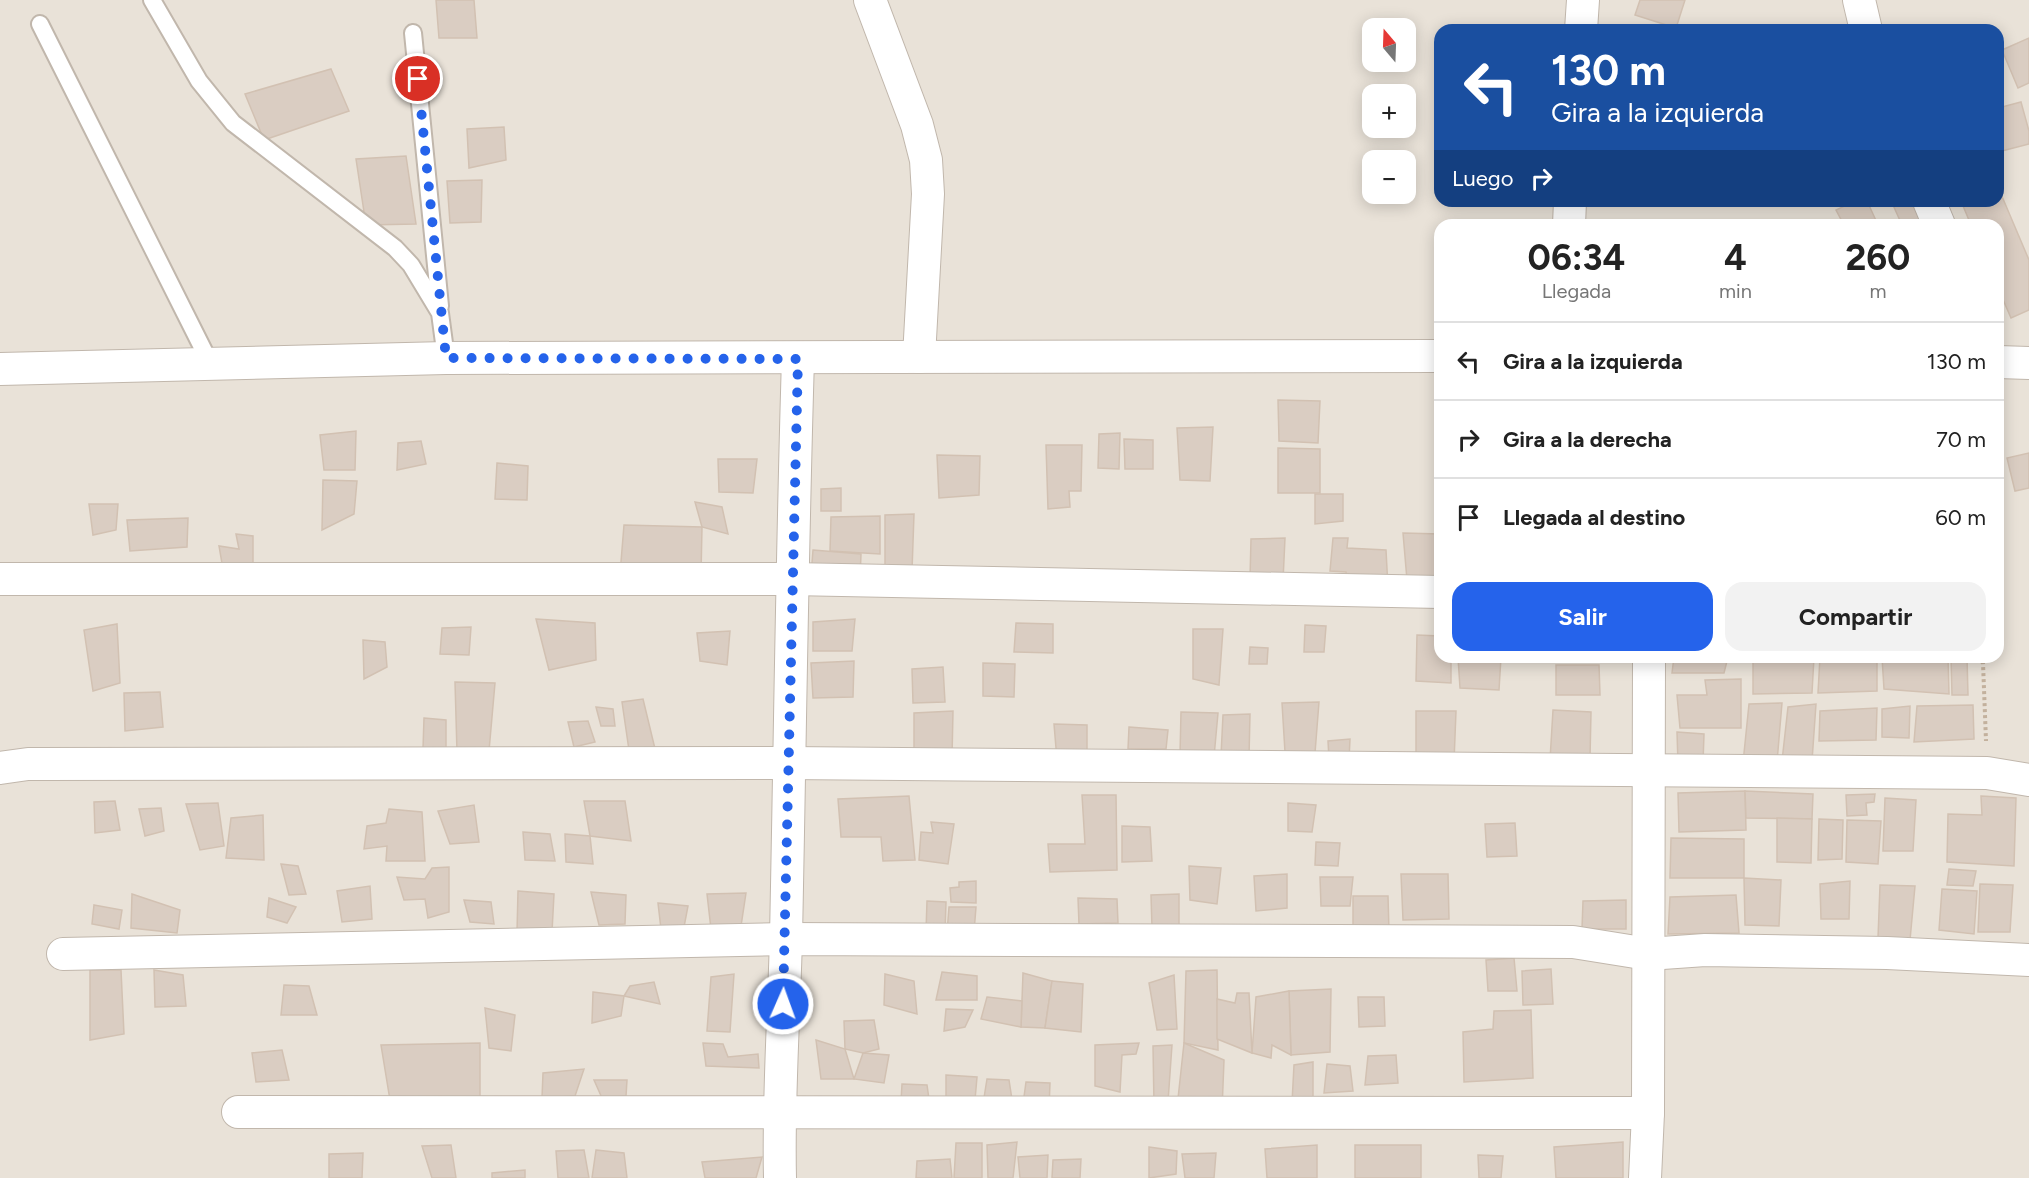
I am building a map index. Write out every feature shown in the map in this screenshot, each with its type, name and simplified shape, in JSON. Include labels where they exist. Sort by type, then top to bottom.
[{"type":"street","points":[[870,0],[917,125],[926,160],[928,194],[919,357]]},
{"type":"street","points":[[1581,24],[1583,0]]},
{"type":"street","points":[[1859,0],[1865,24]]},
{"type":"street","points":[[0,369],[446,358],[1434,356]]},
{"type":"street","points":[[780,1178],[779,1112],[786,939],[791,579],[798,359]]},
{"type":"street","points":[[2004,362],[2029,363]]},
{"type":"street","points":[[0,579],[791,579],[1434,592]]},
{"type":"street","points":[[1645,1178],[1648,1113],[1649,663]]},
{"type":"street","points":[[0,768],[28,764],[788,763],[1987,773],[2029,780]]},
{"type":"street","points":[[63,954],[786,939],[1573,942],[1648,954],[1728,950],[1887,953],[2029,960]]},
{"type":"street","points":[[238,1112],[1648,1113]]},
{"type":"lane","points":[[152,0],[200,81],[234,123],[395,248],[411,265],[440,313]]},
{"type":"lane","points":[[40,24],[210,363]]},
{"type":"lane","points":[[413,33],[446,358]]},
{"type":"path","points":[[1983,663],[1987,773]]},
{"type":"shaded area","points":[[0,0],[2029,0],[2029,1178],[0,1178]]},
{"type":"building","points":[[436,0],[474,0],[477,38],[439,38]]},
{"type":"building","points":[[1640,0],[1685,0],[1677,24],[1663,24],[1635,15]]},
{"type":"building","points":[[2029,38],[2029,83],[2018,88],[2004,55],[2004,49]]},
{"type":"building","points":[[331,69],[349,111],[264,140],[245,94]]},
{"type":"building","points":[[2021,102],[2029,131],[2029,144],[2004,150],[2004,106]]},
{"type":"building","points":[[504,127],[506,160],[469,168],[467,129]]},
{"type":"building","points":[[406,156],[416,224],[366,225],[356,159]]},
{"type":"building","points":[[482,180],[481,222],[450,223],[447,181]]},
{"type":"building","points":[[2004,201],[2029,260],[2029,310],[2011,318],[2004,302],[2004,219],[1968,219],[1964,207],[2004,207]]},
{"type":"building","points":[[1842,207],[1870,207],[1875,219],[1841,219],[1836,210]]},
{"type":"building","points":[[1894,207],[1926,207],[1930,219],[1899,219]]},
{"type":"building","points":[[1278,400],[1320,401],[1318,443],[1279,441]]},
{"type":"building","points":[[1213,427],[1210,481],[1180,480],[1177,428]]},
{"type":"building","points":[[356,431],[355,470],[324,470],[320,435]]},
{"type":"building","points":[[1120,433],[1119,469],[1098,468],[1099,434]]},
{"type":"building","points":[[1124,439],[1153,440],[1153,469],[1125,469]]},
{"type":"building","points":[[421,441],[426,464],[397,470],[398,443]]},
{"type":"building","points":[[1046,445],[1082,445],[1081,491],[1069,491],[1070,507],[1048,509]]},
{"type":"building","points":[[1278,448],[1320,449],[1320,493],[1278,493]]},
{"type":"building","points":[[2029,453],[2029,488],[2015,491],[2007,458]]},
{"type":"building","points":[[937,455],[980,456],[979,495],[939,498]]},
{"type":"building","points":[[718,459],[757,459],[753,493],[719,492]]},
{"type":"building","points":[[497,463],[528,466],[527,500],[495,499]]},
{"type":"building","points":[[323,480],[357,481],[354,514],[322,530]]},
{"type":"building","points":[[841,488],[841,511],[821,511],[821,489]]},
{"type":"building","points":[[1315,494],[1343,494],[1343,521],[1315,524]]},
{"type":"building","points":[[695,502],[722,507],[728,534],[702,527]]},
{"type":"building","points":[[89,504],[118,504],[116,530],[93,535]]},
{"type":"building","points":[[914,514],[912,571],[885,570],[885,515]]},
{"type":"building","points":[[880,516],[880,554],[830,551],[831,517]]},
{"type":"building","points":[[188,518],[187,547],[130,551],[127,520]]},
{"type":"building","points":[[624,525],[702,527],[701,575],[620,574]]},
{"type":"building","points":[[1403,533],[1434,534],[1434,582],[1407,580]]},
{"type":"building","points":[[236,534],[253,536],[253,577],[224,575],[219,546],[239,549]]},
{"type":"building","points":[[1285,538],[1283,581],[1250,579],[1251,539]]},
{"type":"building","points":[[1333,538],[1348,538],[1347,548],[1386,550],[1388,588],[1348,587],[1346,572],[1330,571]]},
{"type":"building","points":[[813,550],[861,554],[860,579],[811,576]]},
{"type":"building","points":[[536,619],[595,623],[596,660],[549,670]]},
{"type":"building","points":[[855,619],[852,651],[813,651],[813,622]]},
{"type":"building","points":[[1016,623],[1053,624],[1053,653],[1014,652]]},
{"type":"building","points":[[117,624],[120,683],[93,691],[84,630]]},
{"type":"building","points":[[1305,625],[1326,626],[1324,652],[1304,652]]},
{"type":"building","points":[[471,627],[469,655],[440,654],[442,628]]},
{"type":"building","points":[[1193,629],[1223,629],[1219,685],[1193,679]]},
{"type":"building","points":[[730,631],[727,665],[700,661],[697,633]]},
{"type":"building","points":[[1417,635],[1434,636],[1434,663],[1451,663],[1451,683],[1416,681]]},
{"type":"building","points":[[363,640],[385,642],[387,667],[364,679]]},
{"type":"building","points":[[1250,647],[1268,648],[1267,664],[1249,664]]},
{"type":"building","points":[[854,661],[853,697],[813,698],[811,663]]},
{"type":"building","points":[[983,663],[1015,664],[1014,697],[983,696]]},
{"type":"building","points":[[1458,663],[1501,663],[1499,690],[1460,688]]},
{"type":"building","points":[[1673,663],[1726,663],[1724,673],[1672,673]]},
{"type":"building","points":[[1753,663],[1814,663],[1812,693],[1753,694]]},
{"type":"building","points":[[1820,663],[1877,663],[1877,691],[1818,693]]},
{"type":"building","points":[[1882,663],[1948,663],[1949,694],[1884,689]]},
{"type":"building","points":[[1951,663],[1967,663],[1968,695],[1952,695]]},
{"type":"building","points":[[1556,665],[1599,665],[1600,695],[1556,695]]},
{"type":"building","points":[[943,667],[945,702],[913,703],[912,669]]},
{"type":"building","points":[[1741,679],[1741,728],[1680,728],[1677,695],[1707,695],[1705,680]]},
{"type":"building","points":[[455,682],[495,683],[489,751],[457,752]]},
{"type":"building","points":[[160,692],[163,727],[125,731],[124,693]]},
{"type":"building","points":[[643,699],[656,753],[630,757],[622,702]]},
{"type":"building","points":[[1319,702],[1315,753],[1285,752],[1282,703]]},
{"type":"building","points":[[1782,703],[1777,762],[1743,763],[1749,704]]},
{"type":"building","points":[[1816,704],[1812,761],[1782,761],[1788,707]]},
{"type":"building","points":[[1973,705],[1974,739],[1914,742],[1917,706]]},
{"type":"building","points":[[1910,706],[1909,738],[1882,737],[1882,709]]},
{"type":"building","points":[[596,707],[613,709],[615,726],[601,726]]},
{"type":"building","points":[[1877,708],[1876,740],[1819,741],[1820,711]]},
{"type":"building","points":[[1553,710],[1591,712],[1590,758],[1550,760]]},
{"type":"building","points":[[953,711],[952,758],[914,756],[914,713]]},
{"type":"building","points":[[1416,711],[1456,711],[1454,762],[1416,761]]},
{"type":"building","points":[[1181,712],[1218,713],[1214,757],[1180,755]]},
{"type":"building","points":[[1250,714],[1249,757],[1221,756],[1223,715]]},
{"type":"building","points":[[424,718],[446,720],[446,748],[423,749]]},
{"type":"building","points":[[588,721],[595,742],[574,747],[568,722]]},
{"type":"building","points":[[1054,724],[1087,725],[1087,759],[1057,760]]},
{"type":"building","points":[[1129,727],[1168,730],[1166,749],[1128,749]]},
{"type":"building","points":[[1677,732],[1704,734],[1703,763],[1678,763]]},
{"type":"building","points":[[1350,739],[1349,760],[1329,759],[1328,741]]},
{"type":"building","points":[[1745,791],[1746,830],[1679,832],[1678,793]]},
{"type":"building","points":[[1745,791],[1813,794],[1812,819],[1746,818]]},
{"type":"building","points":[[1875,794],[1874,802],[1866,803],[1867,815],[1847,816],[1846,795]]},
{"type":"building","points":[[1082,795],[1116,795],[1117,870],[1050,872],[1048,844],[1085,844]]},
{"type":"building","points":[[909,796],[915,860],[883,861],[881,837],[841,837],[838,799]]},
{"type":"building","points":[[1981,796],[2016,798],[2014,866],[1947,862],[1948,814],[1982,815]]},
{"type":"building","points":[[1885,798],[1916,800],[1913,851],[1883,851]]},
{"type":"building","points":[[115,801],[120,830],[95,833],[94,802]]},
{"type":"building","points":[[584,801],[625,801],[631,841],[590,836]]},
{"type":"building","points":[[218,803],[224,846],[200,850],[186,804]]},
{"type":"building","points":[[1288,803],[1316,805],[1312,832],[1288,831]]},
{"type":"building","points":[[474,805],[479,842],[450,844],[438,811]]},
{"type":"building","points":[[161,808],[164,831],[145,836],[139,809]]},
{"type":"building","points":[[389,809],[422,812],[425,861],[386,861],[387,846],[364,849],[367,826],[386,823]]},
{"type":"building","points":[[263,815],[264,860],[226,858],[231,818]]},
{"type":"building","points":[[1777,818],[1812,819],[1811,863],[1777,862]]},
{"type":"building","points":[[1819,819],[1843,820],[1842,859],[1818,860]]},
{"type":"building","points":[[1847,820],[1881,821],[1878,864],[1846,862]]},
{"type":"building","points":[[931,822],[954,824],[948,864],[919,860],[921,832],[933,833]]},
{"type":"building","points":[[1515,823],[1517,856],[1487,857],[1485,824]]},
{"type":"building","points":[[1122,826],[1150,827],[1152,861],[1122,862]]},
{"type":"building","points":[[523,832],[550,834],[555,861],[525,860]]},
{"type":"building","points":[[565,834],[590,836],[593,864],[566,862]]},
{"type":"building","points":[[1671,838],[1744,839],[1744,878],[1670,878]]},
{"type":"building","points":[[1316,842],[1340,843],[1338,866],[1315,865]]},
{"type":"building","points":[[281,864],[298,866],[306,894],[289,895]]},
{"type":"building","points":[[1189,866],[1221,868],[1217,904],[1190,900]]},
{"type":"building","points":[[449,867],[449,912],[428,918],[425,899],[404,900],[397,877],[425,879],[432,868]]},
{"type":"building","points":[[1949,869],[1976,871],[1973,886],[1947,885]]},
{"type":"building","points":[[1287,874],[1287,908],[1256,911],[1254,876]]},
{"type":"building","points":[[1401,874],[1448,874],[1449,919],[1403,920]]},
{"type":"building","points":[[1320,877],[1353,877],[1350,906],[1321,906]]},
{"type":"building","points":[[1744,878],[1781,880],[1779,926],[1745,925]]},
{"type":"building","points":[[976,881],[976,903],[951,902],[950,888],[959,887],[959,882]]},
{"type":"building","points":[[1850,881],[1849,919],[1821,919],[1820,884]]},
{"type":"building","points":[[1980,884],[2013,885],[2010,932],[1978,932]]},
{"type":"building","points":[[1880,885],[1915,886],[1910,940],[1878,938]]},
{"type":"building","points":[[370,886],[372,919],[342,922],[337,891]]},
{"type":"building","points":[[1942,889],[1977,891],[1974,934],[1939,930]]},
{"type":"building","points":[[518,891],[554,894],[552,932],[517,932]]},
{"type":"building","points":[[591,892],[626,895],[625,924],[599,925]]},
{"type":"building","points":[[746,893],[741,926],[711,929],[707,894]]},
{"type":"building","points":[[132,894],[180,910],[177,933],[131,928]]},
{"type":"building","points":[[1179,894],[1179,929],[1152,928],[1151,895]]},
{"type":"building","points":[[1736,895],[1739,933],[1668,934],[1670,897]]},
{"type":"building","points":[[1353,896],[1388,896],[1389,931],[1353,931]]},
{"type":"building","points":[[269,898],[296,907],[287,923],[267,917]]},
{"type":"building","points":[[1078,898],[1117,899],[1118,923],[1079,924]]},
{"type":"building","points":[[464,900],[491,902],[494,924],[470,922]]},
{"type":"building","points":[[1626,900],[1626,929],[1582,929],[1583,901]]},
{"type":"building","points":[[927,901],[946,902],[945,932],[926,931]]},
{"type":"building","points":[[658,903],[688,906],[684,927],[661,929]]},
{"type":"building","points":[[94,905],[122,910],[119,929],[92,924]]},
{"type":"building","points":[[949,907],[976,907],[974,932],[947,933]]},
{"type":"building","points":[[1514,958],[1517,991],[1488,991],[1486,960]]},
{"type":"building","points":[[1551,969],[1553,1004],[1523,1005],[1522,971]]},
{"type":"building","points":[[90,970],[121,970],[124,1034],[90,1040]]},
{"type":"building","points":[[154,970],[183,975],[186,1006],[155,1007]]},
{"type":"building","points":[[1217,970],[1218,1050],[1184,1043],[1186,971]]},
{"type":"building","points":[[942,972],[977,976],[977,1000],[936,1000]]},
{"type":"building","points":[[1023,973],[1052,981],[1045,1028],[1021,1027]]},
{"type":"building","points":[[734,974],[730,1032],[707,1031],[711,977]]},
{"type":"building","points":[[885,974],[914,981],[917,1014],[884,1005]]},
{"type":"building","points":[[1174,975],[1177,1029],[1157,1030],[1149,983]]},
{"type":"building","points":[[1052,981],[1083,984],[1081,1032],[1045,1028]]},
{"type":"building","points":[[654,982],[660,1004],[624,996],[630,986]]},
{"type":"building","points":[[284,985],[309,986],[317,1015],[281,1015]]},
{"type":"building","points":[[1331,989],[1330,1052],[1291,1055],[1289,991]]},
{"type":"building","points":[[1289,991],[1291,1055],[1272,1045],[1271,1058],[1252,1053],[1256,997]]},
{"type":"building","points":[[593,992],[624,996],[621,1016],[592,1023]]},
{"type":"building","points":[[1237,993],[1249,993],[1252,1053],[1217,1039],[1217,999],[1235,1003]]},
{"type":"building","points":[[987,997],[1022,1001],[1021,1027],[981,1019]]},
{"type":"building","points":[[1358,997],[1384,997],[1385,1026],[1359,1027]]},
{"type":"building","points":[[485,1008],[515,1015],[511,1051],[489,1048]]},
{"type":"building","points":[[946,1009],[973,1010],[965,1027],[944,1031]]},
{"type":"building","points":[[1531,1010],[1533,1078],[1464,1082],[1463,1032],[1493,1029],[1494,1011]]},
{"type":"building","points":[[874,1020],[879,1049],[863,1053],[845,1049],[844,1021]]},
{"type":"building","points":[[816,1040],[845,1049],[854,1079],[821,1079]]},
{"type":"building","points":[[480,1043],[480,1097],[390,1100],[381,1045]]},
{"type":"building","points":[[703,1043],[723,1044],[728,1057],[758,1054],[759,1068],[706,1066]]},
{"type":"building","points":[[1139,1043],[1136,1054],[1122,1055],[1120,1092],[1095,1086],[1095,1045]]},
{"type":"building","points":[[1184,1043],[1224,1060],[1222,1111],[1177,1108]]},
{"type":"building","points":[[1172,1045],[1168,1102],[1154,1105],[1153,1046]]},
{"type":"building","points":[[282,1050],[289,1080],[256,1082],[252,1053]]},
{"type":"building","points":[[863,1053],[889,1055],[884,1083],[854,1079]]},
{"type":"building","points":[[1396,1055],[1398,1083],[1365,1085],[1368,1056]]},
{"type":"building","points":[[1313,1062],[1313,1104],[1292,1103],[1294,1065]]},
{"type":"building","points":[[1327,1064],[1350,1066],[1353,1091],[1324,1093]]},
{"type":"building","points":[[584,1069],[575,1096],[542,1098],[543,1073]]},
{"type":"building","points":[[946,1075],[977,1077],[975,1100],[946,1100]]},
{"type":"building","points":[[987,1079],[1009,1080],[1013,1106],[983,1104]]},
{"type":"building","points":[[594,1080],[627,1080],[626,1096],[602,1098]]},
{"type":"building","points":[[1026,1082],[1050,1083],[1049,1108],[1023,1104]]},
{"type":"building","points":[[902,1084],[927,1085],[930,1106],[901,1102]]},
{"type":"building","points":[[1017,1142],[1013,1178],[988,1178],[987,1145]]},
{"type":"building","points":[[1623,1142],[1623,1178],[1556,1178],[1554,1147]]},
{"type":"building","points":[[956,1143],[982,1143],[982,1178],[954,1178]]},
{"type":"building","points":[[451,1145],[456,1178],[432,1178],[422,1146]]},
{"type":"building","points":[[1317,1145],[1317,1178],[1267,1178],[1265,1149]]},
{"type":"building","points":[[1355,1145],[1421,1145],[1421,1178],[1355,1178]]},
{"type":"building","points":[[1149,1147],[1177,1151],[1176,1174],[1149,1178]]},
{"type":"building","points":[[584,1150],[589,1178],[558,1178],[556,1151]]},
{"type":"building","points":[[596,1150],[624,1153],[627,1178],[592,1178]]},
{"type":"building","points":[[363,1153],[362,1178],[329,1178],[329,1154]]},
{"type":"building","points":[[1216,1153],[1214,1178],[1185,1178],[1182,1154]]},
{"type":"building","points":[[1048,1155],[1047,1178],[1020,1178],[1018,1157]]},
{"type":"building","points":[[1478,1155],[1503,1156],[1501,1178],[1479,1178]]},
{"type":"building","points":[[762,1157],[756,1178],[705,1178],[702,1162]]},
{"type":"building","points":[[950,1159],[952,1178],[916,1178],[917,1161]]},
{"type":"building","points":[[1081,1159],[1080,1178],[1052,1178],[1053,1160]]},
{"type":"building","points":[[525,1170],[525,1178],[492,1178],[492,1173]]},
{"type":"route","points":[[418,79],[446,358],[798,359],[790,625],[783,1004]]}]
